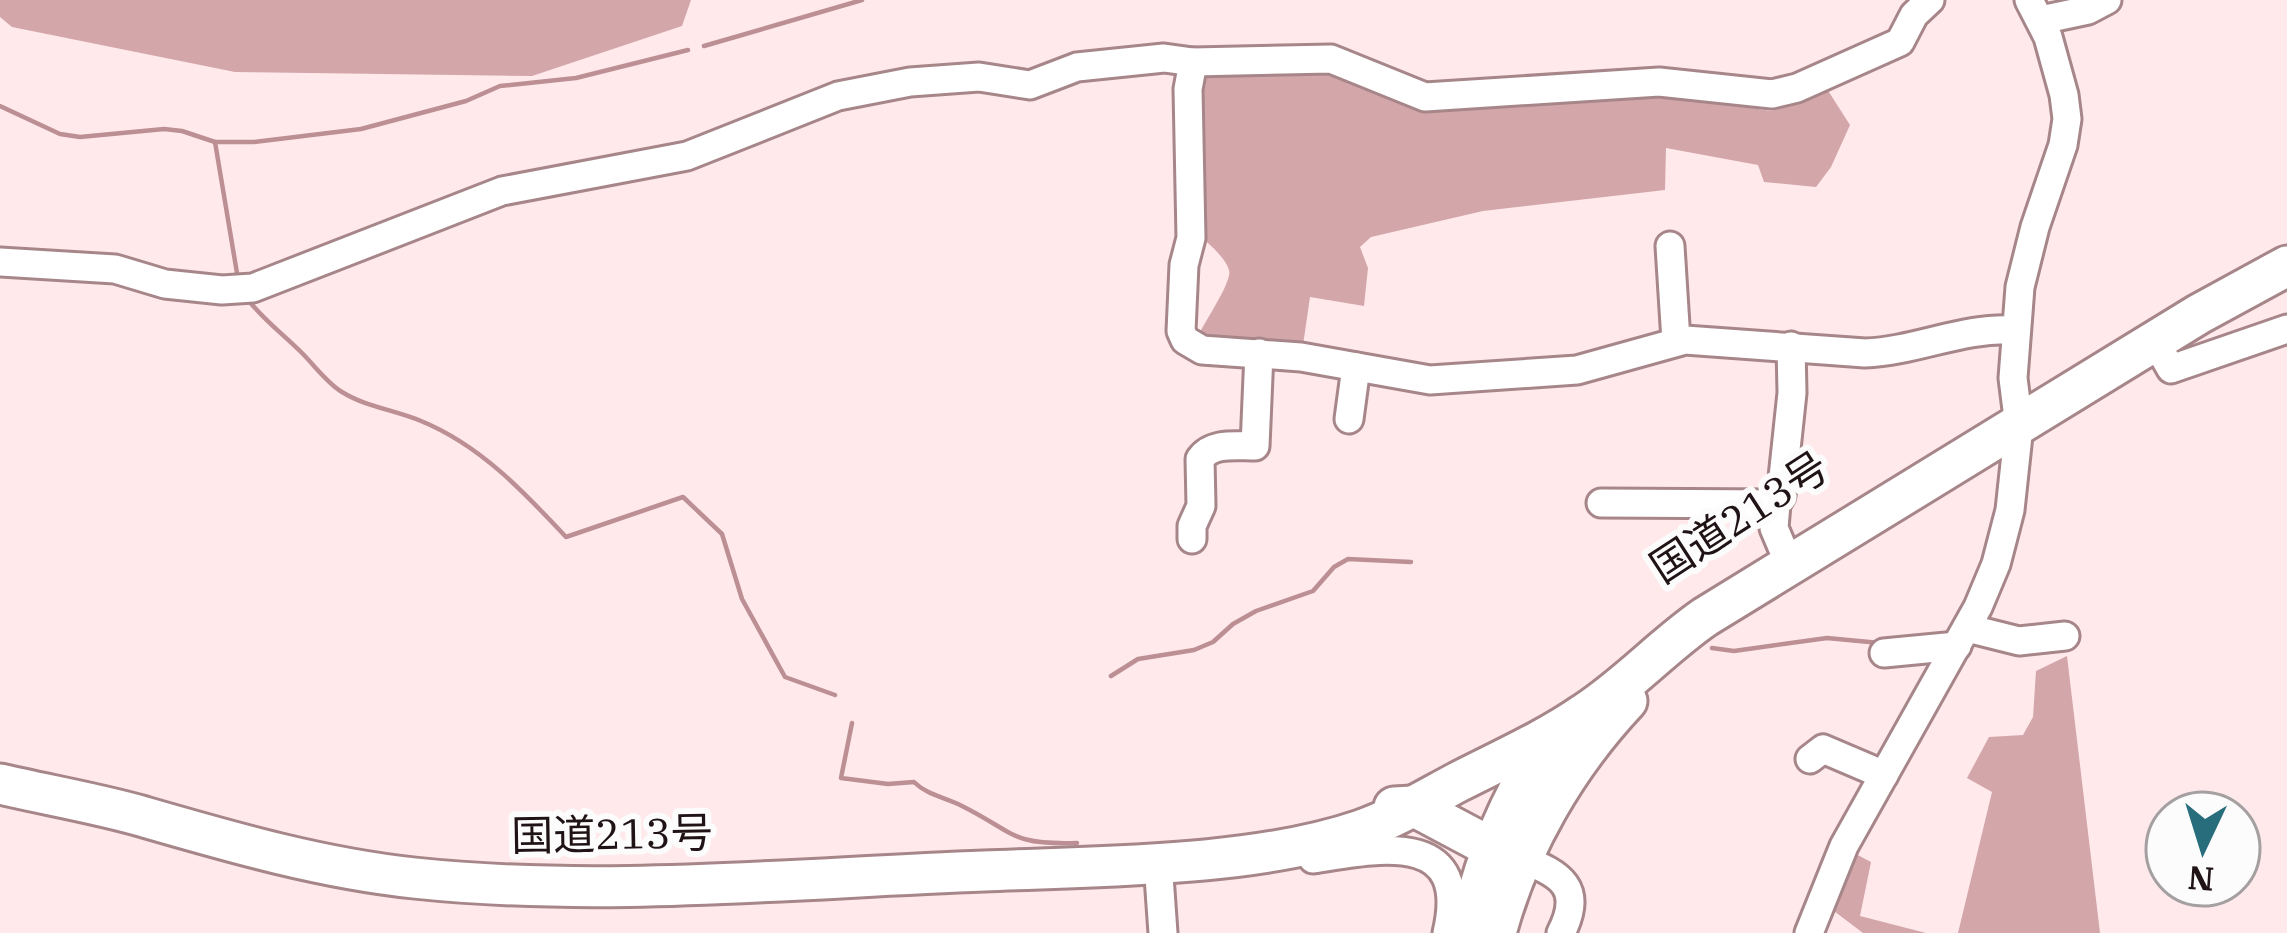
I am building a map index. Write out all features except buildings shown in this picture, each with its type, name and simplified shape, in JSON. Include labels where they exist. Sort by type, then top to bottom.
[{"type":"highway","name":"国道213号","points":[[2018,413],[2149,318],[2287,241]]},
{"type":"highway","name":"国道213号","points":[[0,784],[310,861],[471,883],[581,886],[1159,862],[1236,855],[1343,836],[1414,806],[1554,732],[1597,705],[1777,562],[2018,413],[2287,266]]},
{"type":"highway","name":"国道213号","points":[[1236,855],[1327,826],[1422,784],[1496,744],[1688,605],[1777,562]]},
{"type":"highway","points":[[1468,933],[1507,853],[1604,725],[1679,649],[1777,562]]},
{"type":"highway","points":[[1496,933],[1516,792],[1579,699],[1628,651]]},
{"type":"highway","points":[[1327,826],[1364,821],[1399,805],[1414,806],[1507,853]]},
{"type":"highway","points":[[1377,824],[1403,823],[1507,853]]},
{"type":"street","points":[[0,262],[115,269],[165,284],[222,290],[253,288],[481,198],[713,149],[838,96],[950,76],[1030,85],[1098,63],[1331,58],[1425,97],[1659,82],[1772,94],[1798,88],[1900,42],[1913,15],[1930,0]]},
{"type":"street","points":[[1809,933],[1844,846],[1962,637],[1996,564],[2010,510],[2018,413],[2014,330],[2020,286],[2063,145],[2066,119],[2064,94],[2035,10],[2088,10],[2107,0]]},
{"type":"street","points":[[1192,62],[1188,89],[1191,238],[1184,265],[1181,331],[1185,340],[1202,350],[1259,353],[1430,380],[1541,374],[1600,365],[1676,340],[1879,352],[1975,329],[2014,330]]},
{"type":"street","points":[[1670,246],[1676,340]]},
{"type":"street","points":[[2156,340],[2171,369],[2287,329]]},
{"type":"street","points":[[1777,562],[1774,528],[1792,393],[1791,346]]},
{"type":"street","points":[[1192,539],[1201,506],[1200,459],[1204,452],[1255,446],[1259,353]]},
{"type":"street","points":[[1349,419],[1356,367]]},
{"type":"street","points":[[1601,503],[1776,504]]},
{"type":"street","points":[[1884,653],[1962,637],[2019,641],[2065,636]]},
{"type":"street","points":[[1810,759],[1823,749],[1884,775]]},
{"type":"street","points":[[1236,855],[1256,869],[1369,851],[1423,854],[1434,860],[1451,883],[1454,898],[1447,933]]},
{"type":"street","points":[[1507,853],[1552,870],[1565,883],[1570,906],[1562,933]]},
{"type":"street","points":[[1159,862],[1163,933]]},
{"type":"shaded area","points":[[0,0],[691,0],[682,26],[532,76],[235,72],[12,27],[0,17]]},
{"type":"shaded area","points":[[1323,71],[1433,110],[1660,94],[1771,111],[1804,102],[1827,89],[1850,125],[1816,187],[1764,182],[1758,165],[1666,148],[1665,190],[1483,211],[1371,237],[1360,247],[1368,268],[1364,306],[1310,297],[1302,352],[1195,343],[1229,270],[1195,231],[1193,83],[1211,74]]},
{"type":"shaded area","points":[[2067,656],[2100,933],[1958,933],[1992,792],[1967,778],[1989,737],[2023,735],[2033,717],[2036,671]]},
{"type":"shaded area","points":[[1848,850],[1871,862],[1860,916],[1926,933],[1863,933],[1826,905]]},
{"type":"waterway","points":[[704,46],[862,0]]},
{"type":"waterway","points":[[0,106],[60,134],[80,137],[164,129],[215,142],[254,142],[361,129],[466,101],[500,86],[576,78],[688,50]]},
{"type":"waterway","points":[[215,142],[238,279]]},
{"type":"waterway","points":[[249,301],[337,388],[463,443],[517,487],[566,537],[683,497],[722,534],[742,599],[785,677],[835,695]]},
{"type":"waterway","points":[[1111,676],[1138,659],[1194,650],[1213,642],[1256,611],[1313,591],[1348,559],[1411,562]]},
{"type":"waterway","points":[[1712,648],[1734,651],[1827,638],[1880,643]]},
{"type":"waterway","points":[[852,723],[841,778],[914,782],[1025,839],[1077,843]]}]
